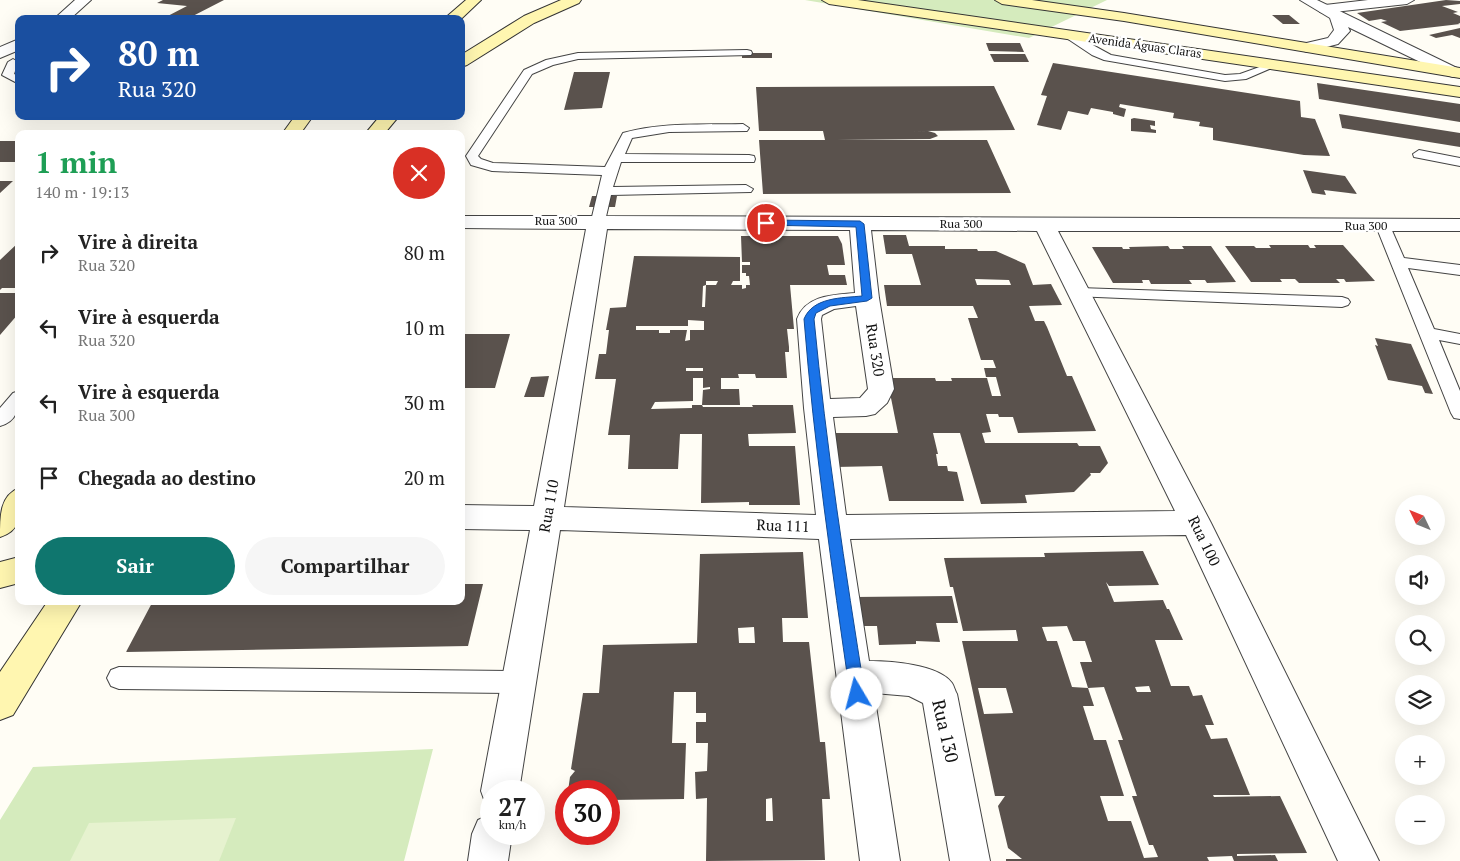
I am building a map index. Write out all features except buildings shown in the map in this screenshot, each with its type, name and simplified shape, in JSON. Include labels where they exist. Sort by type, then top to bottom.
[{"type":"main road","points":[[458,15],[474,0]]},
{"type":"main road","points":[[465,59],[512,28],[550,8],[574,0]]},
{"type":"main road","name":"Avenida Águas Claras","points":[[829,0],[1460,92]]},
{"type":"main road","name":"Avenida Águas Claras","points":[[1002,0],[1124,17],[1456,72]]},
{"type":"main road","points":[[1419,86],[1450,82],[1455,79],[1456,72]]},
{"type":"main road","points":[[378,130],[386,120]]},
{"type":"main road","points":[[0,524],[15,504]]},
{"type":"main road","points":[[0,575],[15,571]]},
{"type":"main road","points":[[0,703],[63,605]]},
{"type":"street","points":[[66,15],[84,0]]},
{"type":"street","points":[[1307,0],[1456,72]]},
{"type":"street","points":[[1331,13],[1407,0]]},
{"type":"street","points":[[1308,47],[1333,40],[1342,31],[1331,13]]},
{"type":"street","name":"Rua 110","points":[[502,780],[598,221]]},
{"type":"street","name":"Rua 300","points":[[465,222],[1460,225]]},
{"type":"street","name":"Rua 320","points":[[817,408],[866,407],[878,397],[881,388],[867,298],[860,224]]},
{"type":"street","name":"Rua 100","points":[[1044,224],[1196,524],[1359,861]]},
{"type":"street","points":[[867,298],[828,303],[812,311],[809,319],[817,408],[832,527],[855,676],[880,861]]},
{"type":"street","name":"Rua 111","points":[[465,517],[832,527],[1196,524]]},
{"type":"street","name":"Rua 130","points":[[855,676],[914,679],[928,685],[939,694],[970,861]]},
{"type":"street","points":[[488,861],[490,845]]},
{"type":"lane","points":[[610,171],[492,167],[476,162],[472,156],[528,72],[550,62],[578,56],[747,53]]},
{"type":"lane","points":[[8,59],[8,75],[15,79]]},
{"type":"lane","points":[[598,221],[610,171],[627,136],[656,129],[743,128]]},
{"type":"lane","points":[[1419,154],[1460,162]]},
{"type":"lane","points":[[616,158],[749,159]]},
{"type":"lane","points":[[606,191],[746,189]]},
{"type":"lane","points":[[1383,226],[1460,413]]},
{"type":"lane","points":[[1397,262],[1460,270]]},
{"type":"lane","points":[[1079,293],[1342,302]]},
{"type":"lane","points":[[1426,333],[1460,338]]},
{"type":"lane","points":[[0,420],[15,402]]},
{"type":"lane","points":[[120,678],[518,682]]},
{"type":"green space","points":[[805,0],[1107,0],[1029,38]]},
{"type":"green space","points":[[433,749],[404,861],[0,861],[0,820],[33,767]]},
{"type":"green space","points":[[236,818],[219,861],[70,861],[89,823]]},
{"type":"route","points":[[766,223],[860,224],[867,298],[828,303],[812,311],[809,319],[817,408],[832,527],[857,694]]}]
